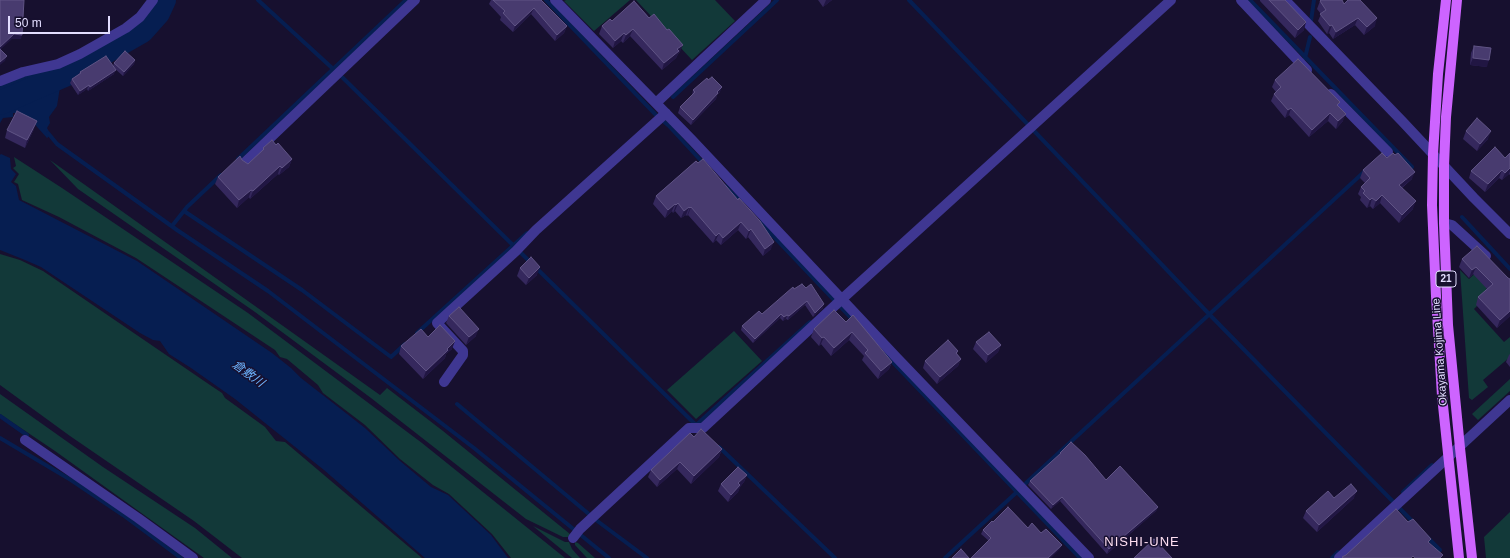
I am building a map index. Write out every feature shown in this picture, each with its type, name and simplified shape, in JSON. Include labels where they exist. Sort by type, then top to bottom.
[{"type":"main road","name":"Okayama Kojima Line","points":[[1446,0],[1438,74],[1433,154],[1432,205],[1442,396],[1459,558]]},
{"type":"main road","name":"Okayama Kojima Line","points":[[1457,0],[1446,117],[1444,223],[1448,325],[1472,558]]},
{"type":"street","points":[[0,81],[23,72],[58,64],[80,54],[126,28],[140,17],[153,0]]},
{"type":"street","points":[[244,163],[415,0]]},
{"type":"street","points":[[555,0],[656,103],[662,117],[839,302],[1089,558]]},
{"type":"street","points":[[656,103],[766,0]]},
{"type":"street","points":[[573,538],[580,529],[690,428],[703,428],[1171,0]]},
{"type":"street","points":[[1241,0],[1314,77]]},
{"type":"street","points":[[1285,0],[1510,234]]},
{"type":"street","points":[[1325,88],[1386,150]]},
{"type":"street","points":[[444,382],[464,355],[463,351],[437,323],[518,249],[536,230],[662,117]]},
{"type":"street","points":[[1444,223],[1452,225],[1495,265]]},
{"type":"street","points":[[1339,558],[1460,448],[1510,400]]},
{"type":"street","points":[[25,440],[193,558]]},
{"type":"green space","points":[[630,0],[594,31],[564,1]]},
{"type":"green space","points":[[636,0],[715,0],[735,21],[692,60]]},
{"type":"green space","points":[[14,157],[248,313],[422,443],[565,558],[511,558],[492,534],[449,494],[433,485],[400,459],[365,425],[323,393],[318,385],[287,359],[280,357],[275,350],[136,258],[59,217],[22,200],[18,184],[14,182],[19,174],[13,168],[16,166]]},
{"type":"green space","points":[[50,160],[380,395],[387,388],[443,431],[570,534],[568,537],[563,537],[526,519],[371,398],[255,312],[78,189]]},
{"type":"green space","points":[[0,254],[20,260],[43,271],[222,393],[225,398],[265,427],[276,441],[285,442],[422,558],[242,558],[194,521],[70,436],[0,385]]},
{"type":"green space","points":[[1487,262],[1490,285],[1486,288],[1490,293],[1474,309],[1504,342],[1510,337],[1510,357],[1483,380],[1488,387],[1472,400],[1469,398],[1460,270],[1469,279]]},
{"type":"green space","points":[[734,331],[762,361],[696,419],[667,390]]},
{"type":"green space","points":[[1510,379],[1510,391],[1478,420],[1472,414]]},
{"type":"green space","points":[[0,394],[103,467],[195,528],[232,558],[204,558],[55,451],[0,414]]},
{"type":"green space","points":[[1510,512],[1510,558],[1486,558],[1484,537]]},
{"type":"green space","points":[[533,526],[565,542],[569,542],[572,549],[580,558],[572,558]]},
{"type":"green space","points":[[575,542],[595,558],[587,558],[575,545]]},
{"type":"water","points":[[50,70],[60,87],[57,106],[49,117],[50,123],[47,128],[51,135],[47,138],[30,119],[18,113],[13,113],[13,117],[3,118],[0,123],[0,85],[31,74]]},
{"type":"water","name":"倉敷川","points":[[1,154],[10,158],[11,169],[16,174],[11,182],[16,186],[19,200],[137,261],[272,353],[301,378],[365,428],[400,461],[431,487],[448,495],[491,535],[508,558],[425,558],[324,470],[235,399],[169,354],[160,341],[153,340],[140,333],[41,267],[0,250]]},
{"type":"building","points":[[0,0],[24,0],[22,35],[14,34],[0,47]]},
{"type":"building","points":[[493,0],[541,0],[567,26],[557,35],[534,8],[515,26],[503,13],[505,11]]},
{"type":"building","points":[[1269,0],[1285,0],[1306,22],[1298,30]]},
{"type":"building","points":[[1342,0],[1344,4],[1348,0],[1360,0],[1377,18],[1367,27],[1358,18],[1336,32],[1332,25],[1330,26],[1320,14],[1326,10],[1320,1]]},
{"type":"building","points":[[634,1],[649,18],[654,14],[667,30],[669,29],[683,45],[677,49],[679,51],[664,63],[633,29],[626,35],[624,33],[615,41],[602,26],[610,19],[612,21]]},
{"type":"building","points":[[1474,46],[1491,48],[1489,60],[1473,58]]},
{"type":"building","points":[[0,49],[7,56],[0,62]]},
{"type":"building","points":[[125,51],[135,60],[124,72],[114,63]]},
{"type":"building","points":[[106,56],[116,70],[90,87],[89,85],[80,91],[72,79],[81,73],[80,72]]},
{"type":"building","points":[[1298,59],[1340,102],[1337,105],[1346,114],[1338,121],[1330,113],[1312,130],[1291,108],[1288,110],[1274,94],[1281,87],[1275,80]]},
{"type":"building","points":[[712,77],[722,87],[693,120],[680,107],[695,92],[693,90],[707,78],[708,80]]},
{"type":"building","points":[[17,111],[37,121],[27,140],[7,130]]},
{"type":"building","points":[[1477,118],[1491,131],[1480,144],[1466,131]]},
{"type":"building","points":[[272,140],[276,145],[278,143],[292,159],[282,168],[280,166],[253,191],[251,190],[239,200],[218,177],[240,156],[242,160],[248,164]]},
{"type":"building","points":[[1495,147],[1505,158],[1510,153],[1510,168],[1505,173],[1502,170],[1488,184],[1471,171]]},
{"type":"building","points":[[1382,153],[1387,158],[1393,153],[1395,155],[1398,153],[1415,172],[1399,185],[1416,201],[1402,215],[1382,195],[1376,201],[1372,198],[1370,200],[1363,193],[1365,191],[1361,187],[1370,178],[1363,170]]},
{"type":"building","points":[[703,159],[738,200],[739,198],[760,221],[774,242],[765,249],[751,229],[749,231],[741,222],[723,238],[719,233],[716,236],[691,207],[684,211],[678,203],[668,210],[656,196],[696,161],[698,163]]},
{"type":"building","points":[[1477,246],[1510,279],[1510,311],[1500,320],[1478,297],[1493,284],[1476,267],[1472,270],[1462,259]]},
{"type":"building","points":[[531,257],[540,267],[529,278],[520,268]]},
{"type":"building","points":[[802,284],[806,288],[811,284],[824,304],[815,313],[807,301],[789,316],[787,315],[784,317],[781,314],[755,339],[742,326],[759,311],[762,314],[793,287],[794,289]]},
{"type":"building","points":[[459,307],[479,329],[469,337],[449,316]]},
{"type":"building","points":[[834,310],[846,322],[853,315],[892,362],[881,371],[865,353],[868,350],[852,332],[834,348],[824,337],[822,338],[814,329]]},
{"type":"building","points":[[440,325],[455,341],[447,349],[448,350],[426,371],[401,346],[421,329],[428,337]]},
{"type":"building","points":[[989,332],[1001,345],[988,355],[976,342]]},
{"type":"building","points":[[948,340],[958,351],[956,353],[961,359],[940,377],[925,361]]},
{"type":"building","points":[[701,429],[722,449],[694,476],[680,462],[660,480],[651,470],[690,433],[694,437]]},
{"type":"building","points":[[1071,442],[1085,455],[1106,480],[1120,466],[1158,507],[1109,549],[1062,497],[1053,505],[1030,481]]},
{"type":"building","points":[[738,467],[747,475],[738,483],[740,485],[731,495],[721,484]]},
{"type":"building","points":[[1351,484],[1357,491],[1319,525],[1306,511],[1328,491],[1334,498]]},
{"type":"building","points":[[1008,507],[1028,528],[1032,523],[1041,533],[1046,529],[1062,545],[1048,558],[971,558],[991,538],[983,530]]},
{"type":"building","points":[[1396,509],[1408,522],[1413,519],[1431,539],[1428,542],[1443,555],[1440,558],[1415,558],[1413,556],[1411,558],[1342,557],[1346,555]]},
{"type":"building","points":[[1154,539],[1172,558],[1134,558]]},
{"type":"building","points":[[961,549],[969,558],[952,558]]},
{"type":"waterway","points":[[0,103],[67,74],[142,31],[158,13],[164,0]]},
{"type":"waterway","points":[[258,0],[343,78],[697,426]]},
{"type":"waterway","points":[[238,159],[406,0]]},
{"type":"waterway","points":[[546,0],[705,165]]},
{"type":"waterway","points":[[673,97],[777,0]]},
{"type":"waterway","points":[[909,0],[1209,314],[1414,523]]},
{"type":"waterway","points":[[1250,0],[1412,167]]},
{"type":"waterway","points":[[1311,21],[1314,0]]},
{"type":"waterway","points":[[1305,58],[1310,37]]},
{"type":"waterway","points":[[48,133],[57,144],[177,230],[268,291],[474,448],[609,558]]},
{"type":"waterway","points":[[1026,483],[1365,171]]},
{"type":"waterway","points":[[172,226],[187,207],[221,175]]},
{"type":"waterway","points":[[725,186],[741,202]]},
{"type":"waterway","points":[[184,211],[302,290],[391,357],[405,344]]},
{"type":"waterway","points":[[1462,217],[1510,269]]},
{"type":"waterway","points":[[760,222],[854,321]]},
{"type":"waterway","points":[[417,333],[527,233]]},
{"type":"waterway","points":[[695,426],[810,322]]},
{"type":"waterway","points":[[885,354],[1080,558]]},
{"type":"waterway","points":[[457,404],[596,520],[647,558]]},
{"type":"waterway","points":[[0,416],[27,435]]},
{"type":"waterway","points":[[0,438],[71,480],[123,515],[181,558]]},
{"type":"waterway","points":[[719,447],[835,558]]},
{"type":"waterway","points":[[1403,492],[1432,465]]},
{"type":"waterway","points":[[945,558],[1018,491]]},
{"type":"waterway","points":[[1427,537],[1440,550]]},
{"type":"waterway","points":[[1332,558],[1338,552]]},
{"type":"district","name":"NISHI-UNE","points":[[1142,542]]}]
